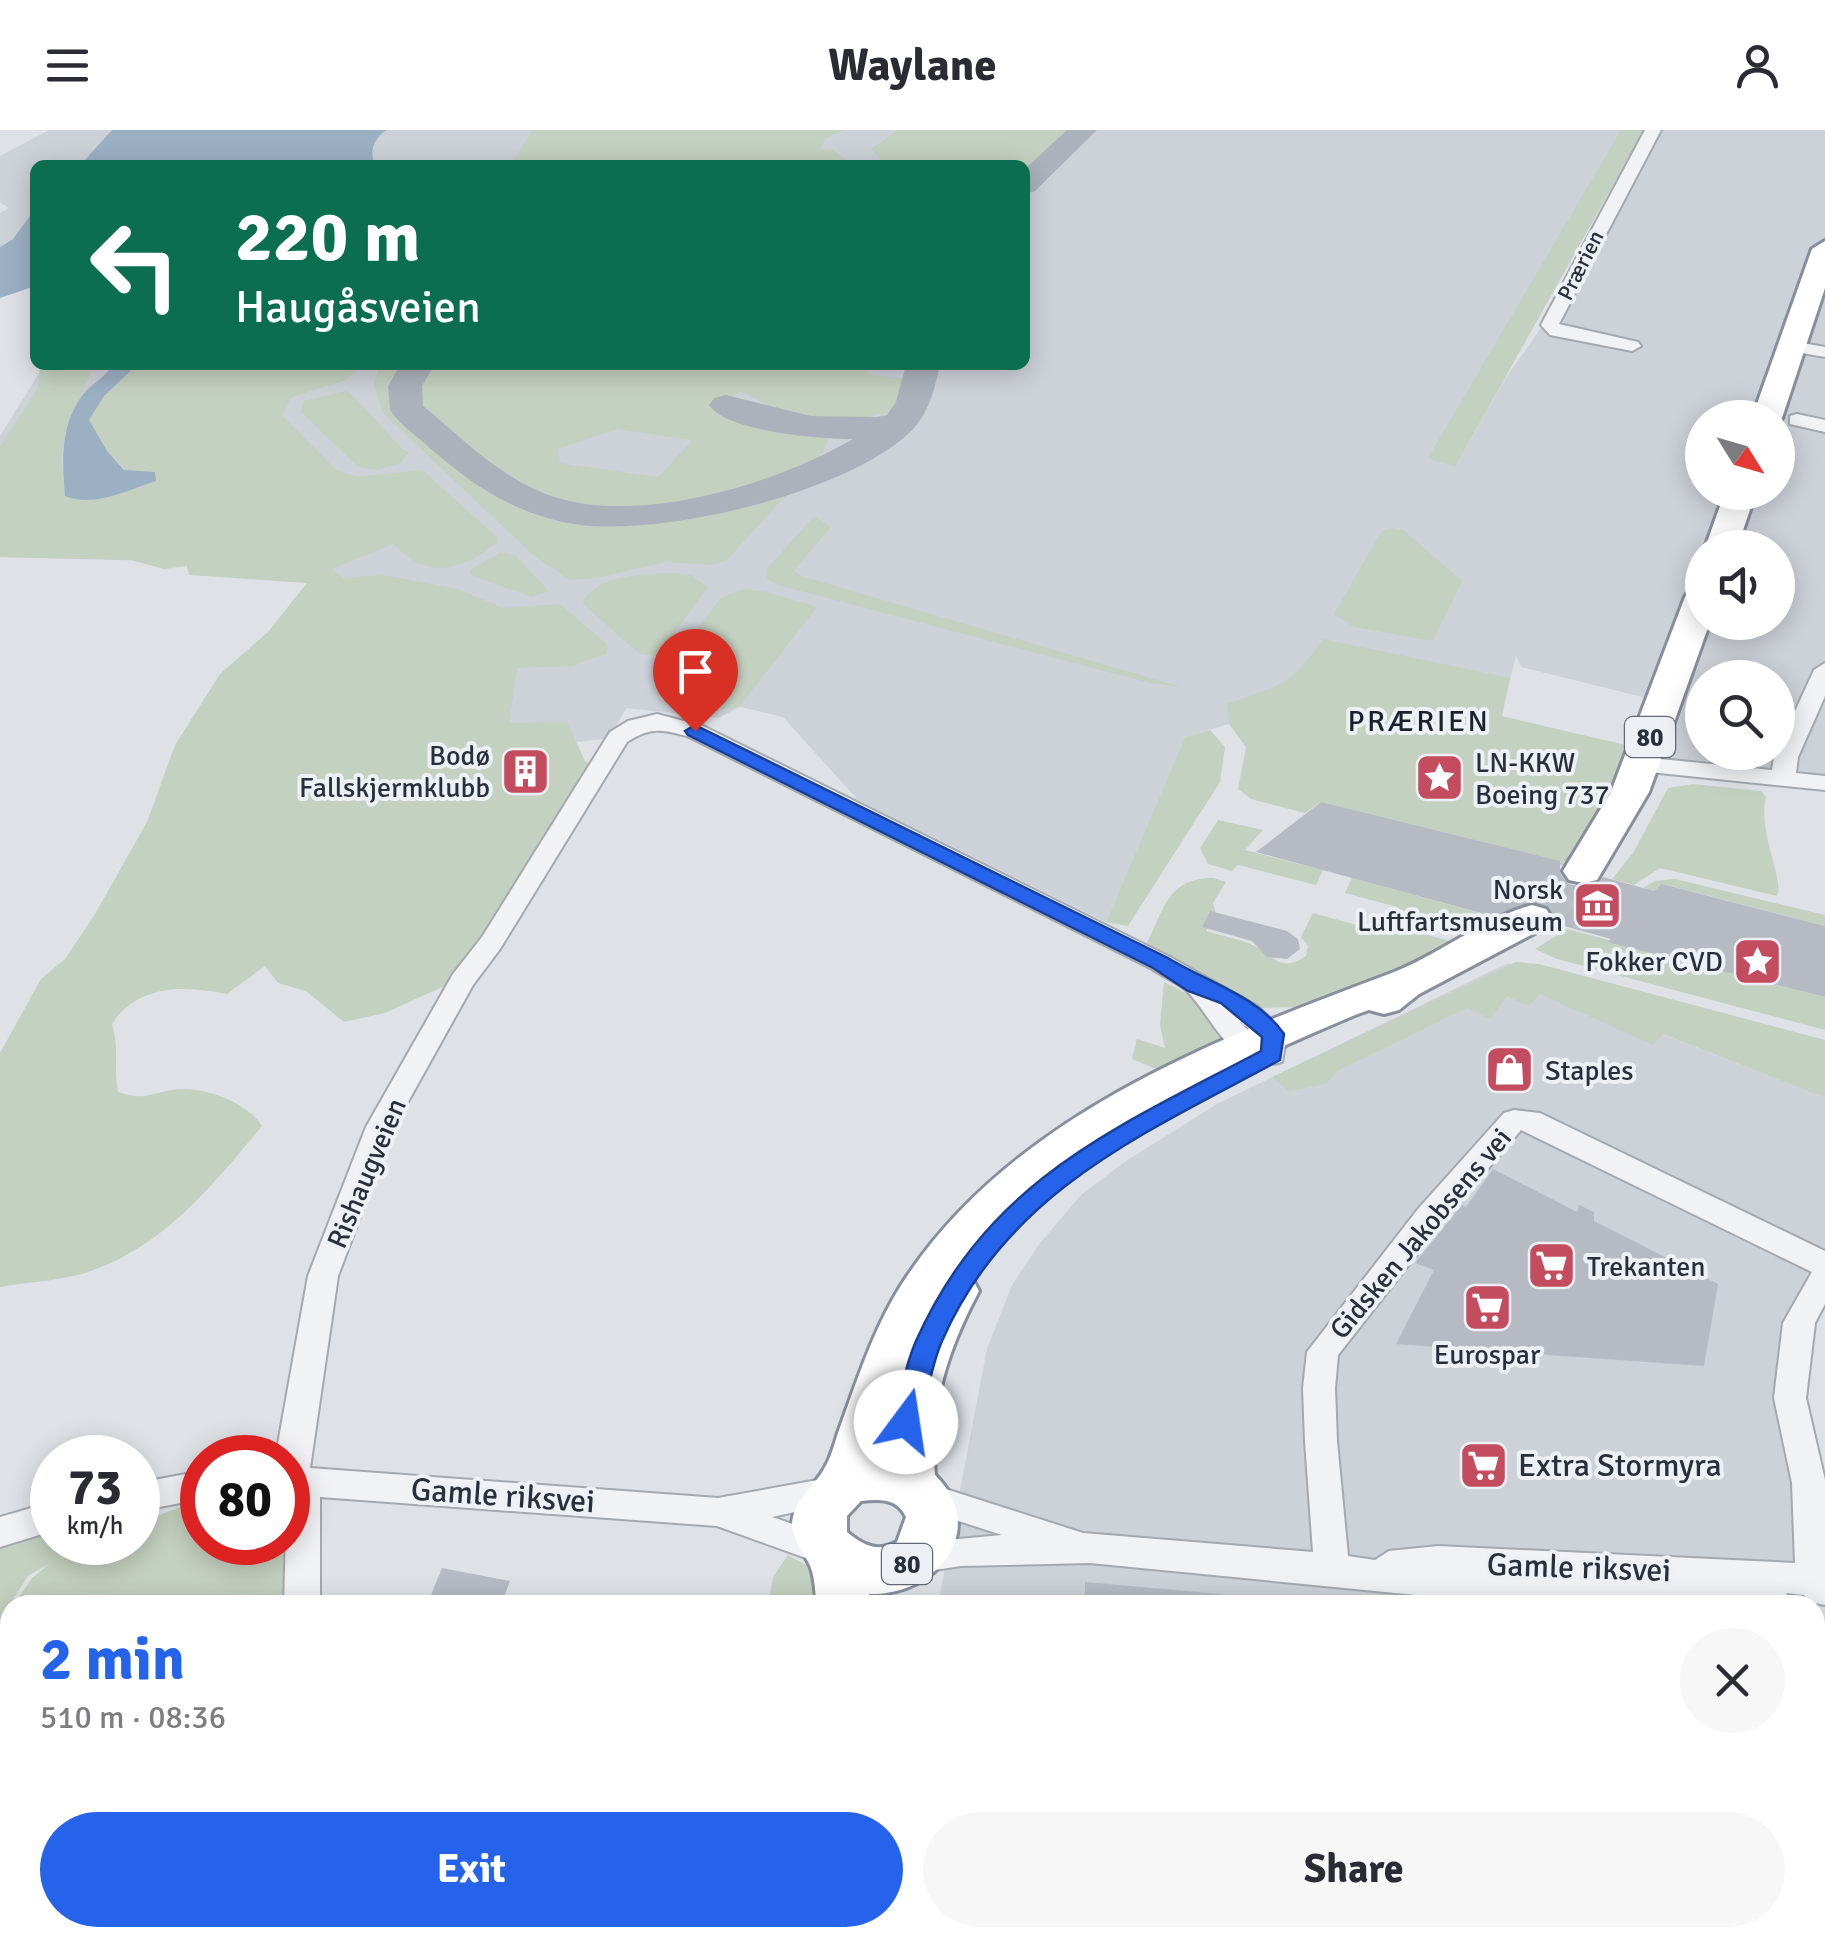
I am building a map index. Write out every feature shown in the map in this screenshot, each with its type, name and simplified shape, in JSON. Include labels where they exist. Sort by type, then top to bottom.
[{"type":"highway","points":[[1773,400],[1825,250]]},
{"type":"highway","name":"80","points":[[1584,871],[1619,815],[1686,640]]},
{"type":"highway","name":"80","points":[[1263,1045],[1090,1153],[1034,1196],[991,1239],[946,1306],[922,1361],[906,1422],[915,1490],[928,1504],[932,1527],[904,1576],[836,1572],[819,1524],[824,1503],[839,1488],[900,1332],[919,1298],[964,1239],[1043,1166],[1108,1118],[1162,1086],[1263,1045],[1380,1003],[1404,984],[1532,918]]},
{"type":"highway","points":[[839,1488],[877,1475],[915,1490]]},
{"type":"street","name":"Prærien","points":[[1632,346],[1556,331],[1550,325],[1653,130]]},
{"type":"street","points":[[1791,346],[1825,352]]},
{"type":"street","points":[[1796,420],[1825,426]]},
{"type":"street","points":[[1783,780],[1786,756],[1825,670]]},
{"type":"street","name":"Rishaugveien","points":[[295,1435],[323,1276],[380,1127],[462,980],[492,943],[618,736],[636,726],[657,721],[695,731],[1161,963],[1196,985],[1263,1045]]},
{"type":"street","points":[[1640,764],[1825,783]]},
{"type":"street","name":"Gidsken Jakobsens vei","points":[[1332,1569],[1321,1441],[1322,1352],[1514,1120],[1530,1120],[1825,1265]]},
{"type":"street","points":[[1821,1594],[1808,1483],[1790,1398],[1799,1323],[1825,1276]]},
{"type":"street","name":"Gamle riksvei","points":[[310,1481],[717,1512],[839,1488]]},
{"type":"street","points":[[1808,1483],[1825,1518]]},
{"type":"street","name":"Gamle riksvei","points":[[915,1490],[1090,1548]]},
{"type":"street","name":"Gamle riksvei","points":[[717,1512],[836,1572]]},
{"type":"street","points":[[0,1532],[30,1523]]},
{"type":"street","name":"Gamle riksvei","points":[[904,1576],[961,1551],[1090,1548],[1332,1569],[1442,1585],[1609,1595]]},
{"type":"street","name":"Gamle riksvei","points":[[1332,1569],[1438,1561],[1821,1594]]},
{"type":"street","name":"Rishaugveien","points":[[302,1565],[302,1595]]},
{"type":"shaded area","points":[[49,130],[112,130],[85,160],[30,160],[30,216],[13,239],[0,247],[0,213],[9,208],[0,202],[0,156]]},
{"type":"shaded area","points":[[387,130],[1633,130],[1455,467],[1505,379],[1565,294],[1653,130],[1825,130],[1825,783],[1658,768],[1663,702],[1521,667],[1516,655],[1501,716],[1229,724],[1185,737],[1106,922],[858,800],[783,717],[740,707],[718,718],[626,708],[610,738],[485,754],[315,565],[0,557],[0,436],[41,370],[1030,370],[1030,160],[373,160],[375,139]]},
{"type":"shaded area","points":[[1508,963],[1662,1034],[1825,1098],[1825,1293],[1807,1331],[1800,1373],[1819,1550],[1795,1595],[940,1595],[987,1349],[1012,1285],[1040,1243],[1081,1195],[1123,1163],[1217,1104]]},
{"type":"green space","points":[[533,130],[844,130],[825,139],[820,149],[833,150],[846,160],[513,160]]},
{"type":"green space","points":[[898,130],[1069,130],[1030,167],[1030,160],[881,160],[871,149]]},
{"type":"green space","points":[[1621,130],[1644,130],[1455,467],[1428,458]]},
{"type":"green space","points":[[40,370],[92,370],[65,434],[61,457],[65,496],[98,500],[129,472],[107,451],[88,420],[104,396],[132,370],[357,370],[346,380],[292,397],[282,415],[336,470],[358,477],[422,470],[497,537],[497,542],[470,560],[444,568],[419,563],[393,544],[332,569],[343,578],[383,575],[458,589],[503,608],[560,604],[608,645],[607,653],[573,666],[517,668],[509,723],[567,722],[584,759],[595,772],[453,982],[385,1013],[344,1022],[306,991],[278,983],[265,966],[227,994],[179,989],[135,1001],[112,1024],[118,1092],[140,1096],[183,1089],[209,1093],[234,1102],[262,1126],[184,1213],[138,1248],[85,1273],[0,1287],[0,1053],[41,979],[65,959],[95,914],[147,822],[175,745],[220,674],[268,632],[307,583],[189,575],[187,566],[164,569],[131,560],[0,557],[0,447],[38,388]]},
{"type":"green space","points":[[378,370],[397,370],[386,386],[394,407],[408,425],[488,491],[538,516],[609,527],[645,524],[717,509],[786,488],[788,493],[726,561],[712,565],[665,562],[597,578],[569,580],[534,556],[382,412],[374,382]]},
{"type":"green space","points":[[430,370],[868,370],[867,374],[908,379],[901,398],[891,409],[864,417],[794,415],[777,411],[741,392],[710,404],[723,414],[751,424],[813,432],[828,438],[825,448],[802,468],[700,498],[669,505],[605,510],[543,498],[481,459],[424,409],[418,395],[423,377]],"holes":[[[617,429],[692,441],[658,477],[560,463],[558,449]]]},
{"type":"green space","points":[[346,391],[408,453],[401,463],[378,470],[358,467],[301,412],[304,401]]},
{"type":"green space","points":[[814,516],[831,527],[794,570],[801,576],[1181,687],[1150,683],[767,579],[766,570]]},
{"type":"green space","points":[[1403,530],[1462,581],[1433,641],[1354,627],[1334,614],[1381,532]]},
{"type":"green space","points":[[500,552],[515,555],[549,591],[531,597],[471,575],[470,570]]},
{"type":"green space","points":[[673,573],[691,575],[708,587],[657,656],[640,654],[583,604],[589,594],[609,581]]},
{"type":"green space","points":[[743,589],[817,607],[739,707],[715,709],[723,694],[713,693],[719,683],[712,681],[718,669],[714,667],[728,643],[697,629],[721,598]]},
{"type":"green space","points":[[1323,639],[1510,678],[1502,716],[1634,747],[1572,868],[1557,864],[1559,861],[1320,802],[1305,813],[1251,799],[1238,789],[1246,747],[1229,724],[1227,704],[1282,683]]},
{"type":"green space","points":[[1210,730],[1225,747],[1220,782],[1128,926],[1106,922],[1185,737]]},
{"type":"green space","points":[[1693,784],[1761,791],[1766,797],[1765,825],[1777,896],[1660,868],[1634,885],[1612,879],[1633,853],[1668,788]]},
{"type":"green space","points":[[1218,820],[1263,830],[1245,850],[1323,870],[1316,885],[1238,865],[1232,871],[1208,864],[1200,848]]},
{"type":"green space","points":[[1352,878],[1505,920],[1477,936],[1393,916],[1397,907],[1345,893]]},
{"type":"green space","points":[[1199,879],[1226,882],[1213,903],[1216,914],[1206,931],[1249,944],[1283,963],[1306,956],[1308,946],[1301,937],[1313,913],[1382,932],[1388,924],[1468,946],[1309,1012],[1293,1007],[1262,1008],[1157,955],[1147,943],[1177,889]]},
{"type":"green space","points":[[1675,879],[1825,915],[1825,926],[1663,884],[1654,891],[1643,888],[1655,881]]},
{"type":"green space","points":[[1567,929],[1825,997],[1825,1030],[1557,959],[1535,949]]},
{"type":"green space","points":[[1516,962],[1539,964],[1825,1040],[1825,1098],[1663,1034],[1653,1045],[1540,994],[1529,1006],[1507,996],[1490,1019],[1467,1008],[1337,1071],[1326,1084],[1289,1091],[1272,1077]]},
{"type":"green space","points":[[1164,982],[1212,1014],[1223,1046],[1166,1073],[1132,1059],[1137,1039],[1165,1048],[1160,1025]]},
{"type":"green space","points":[[180,1507],[180,1565],[310,1565],[310,1552],[321,1595],[20,1595],[48,1565],[160,1565],[160,1515]]},
{"type":"green space","points":[[30,1534],[30,1565],[47,1565],[28,1576],[16,1595],[0,1595],[0,1543]]},
{"type":"green space","points":[[788,1555],[815,1570],[823,1595],[770,1595],[773,1577]]},
{"type":"water","points":[[112,130],[387,130],[374,145],[374,160],[85,160]]},
{"type":"water","points":[[30,216],[30,288],[0,298],[0,247],[13,239]]},
{"type":"water","points":[[132,370],[104,396],[89,420],[107,451],[124,470],[155,472],[156,481],[99,499],[65,496],[63,456],[70,417],[84,393],[106,373]]},
{"type":"building","name":"Bodø Fallskjermklubb","points":[[522,758],[543,762],[528,784],[507,781]]},
{"type":"building","name":"Norsk Luftfartsmuseum","points":[[1321,802],[1560,861],[1560,873],[1568,884],[1584,887],[1598,884],[1603,877],[1654,891],[1662,884],[1825,926],[1825,997],[1608,942],[1611,939],[1553,923],[1555,916],[1549,907],[1533,901],[1492,916],[1256,852]]},
{"type":"building","points":[[1210,911],[1287,931],[1298,939],[1300,949],[1287,959],[1267,957],[1252,941],[1202,927]]},
{"type":"building","name":"Trekanten","points":[[1493,1169],[1577,1212],[1579,1205],[1594,1212],[1594,1221],[1718,1284],[1704,1366],[1396,1344],[1434,1270],[1415,1263],[1462,1205],[1466,1207]]},
{"type":"building","points":[[442,1568],[510,1581],[505,1595],[431,1595]]},
{"type":"building","points":[[1085,1582],[1221,1594],[1221,1595],[1085,1595]]},
{"type":"taxiway","points":[[1030,180],[1083,130]]},
{"type":"taxiway","points":[[413,370],[405,386],[407,410],[471,465],[524,499],[585,515],[655,515],[749,494],[854,453],[897,424]]},
{"type":"taxiway","points":[[897,424],[913,402],[922,370]]},
{"type":"taxiway","points":[[726,405],[811,426],[855,429],[897,424]]},
{"type":"tunnel","points":[[1532,918],[1583,871]]},
{"type":"place","name":"Bodø Fallskjermklubb","points":[[525,771]]},
{"type":"place","name":"LN-KKW Boeing 737","points":[[1440,778]]},
{"type":"place","name":"Norsk Luftfartsmuseum","points":[[1598,905]]},
{"type":"place","name":"Fokker CVD","points":[[1758,961]]},
{"type":"place","name":"Staples","points":[[1510,1070]]},
{"type":"place","name":"Trekanten","points":[[1552,1266]]},
{"type":"place","name":"Eurospar","points":[[1487,1307]]},
{"type":"place","name":"Extra Stormyra","points":[[1483,1465]]},
{"type":"district","name":"PRÆRIEN","points":[[1419,721]]},
{"type":"route","points":[[695,731],[1161,963],[1196,985],[1229,998],[1273,1034],[1272,1055],[1100,1146],[1057,1176],[991,1239],[970,1266],[927,1345],[906,1422]]}]
